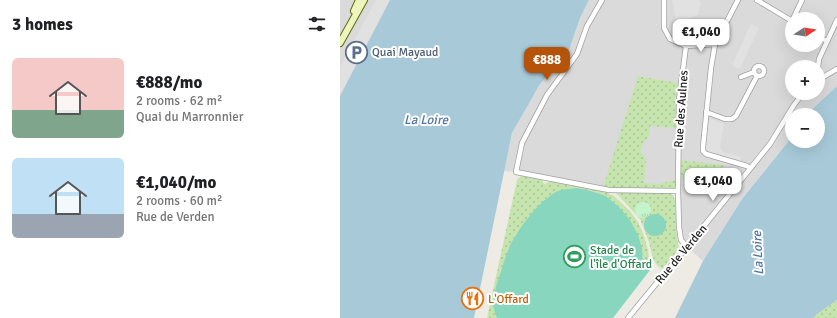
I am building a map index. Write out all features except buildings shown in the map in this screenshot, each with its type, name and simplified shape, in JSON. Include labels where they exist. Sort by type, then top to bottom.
[{"type":"main road","points":[[359,0],[340,43],[364,0]]},
{"type":"street","points":[[602,0],[587,26],[577,54],[546,95],[522,143],[516,172],[609,190],[678,191]]},
{"type":"street","points":[[664,0],[664,28],[670,39],[686,46],[716,44]]},
{"type":"street","points":[[738,0],[716,44],[706,112],[703,151],[706,154],[750,168]]},
{"type":"street","points":[[757,0],[785,16]]},
{"type":"street","points":[[797,12],[802,0]]},
{"type":"street","points":[[818,60],[837,20]]},
{"type":"street","name":"Rue des Aulnes","points":[[686,46],[679,100],[678,191],[679,227],[681,240],[687,247]]},
{"type":"street","points":[[825,76],[837,69]]},
{"type":"street","points":[[706,112],[725,119],[732,119],[736,116],[756,74],[741,76]]},
{"type":"street","name":"Rue de Verden","points":[[628,318],[770,144],[798,100]]},
{"type":"shaded area","points":[[340,0],[390,0],[340,98]]},
{"type":"shaded area","name":"Quai Mayaud","points":[[376,0],[390,0],[340,96],[340,67]]},
{"type":"shaded area","points":[[589,0],[837,0],[837,86],[825,97],[825,60],[785,60],[785,100],[822,100],[813,108],[785,108],[785,146],[742,199],[703,261],[681,240],[677,191],[609,190],[504,171],[512,133],[540,84],[569,50],[580,18]]},
{"type":"shaded area","points":[[672,0],[701,1],[698,15],[677,24]]},
{"type":"shaded area","points":[[751,24],[759,28],[740,69],[732,65]]},
{"type":"shaded area","points":[[708,118],[724,124],[720,147],[723,152],[741,157],[740,162],[708,153],[705,147]]},
{"type":"green space","points":[[638,76],[678,83],[675,128],[650,126],[649,136],[641,147],[641,153],[646,158],[644,183],[659,184],[675,180],[675,189],[603,188]]},
{"type":"green space","points":[[681,160],[723,165],[733,180],[726,188],[681,178]]},
{"type":"green space","points":[[521,176],[542,179],[544,184],[551,181],[603,191],[614,196],[630,211],[638,222],[648,250],[650,270],[643,265],[642,248],[619,207],[606,196],[591,191],[559,191],[547,198],[509,248],[493,301],[497,318],[487,318],[517,180]]},
{"type":"green space","name":"Stade de l'île d'Offard","points":[[577,188],[606,196],[619,207],[630,220],[638,235],[642,248],[643,265],[650,270],[613,318],[497,318],[494,308],[496,287],[508,251],[513,241],[529,217],[549,196],[558,191]]},
{"type":"green space","points":[[615,192],[669,193],[673,195],[675,201],[679,249],[662,269],[653,259],[649,242],[640,219]]},
{"type":"green space","points":[[643,202],[650,207],[651,210],[646,217],[643,218],[636,213],[635,210],[640,203]]},
{"type":"green space","points":[[655,214],[663,217],[666,225],[663,233],[655,236],[647,233],[644,225],[647,217]]},
{"type":"green space","points":[[837,300],[837,318],[814,318],[816,315]]},
{"type":"water","name":"La Loire","points":[[390,0],[589,0],[580,18],[569,50],[540,84],[512,133],[474,318],[340,318],[340,96]]},
{"type":"water","name":"La Loire","points":[[837,86],[837,300],[814,318],[675,318],[703,261],[742,199],[785,146],[785,148],[825,148],[825,108],[813,108],[822,100],[825,100],[825,97]]},
{"type":"place","name":"Quai Mayaud","points":[[356,52]]},
{"type":"place","name":"Stade de l'île d'Offard","points":[[574,257]]},
{"type":"place","name":"L'Offard","points":[[473,299]]}]
